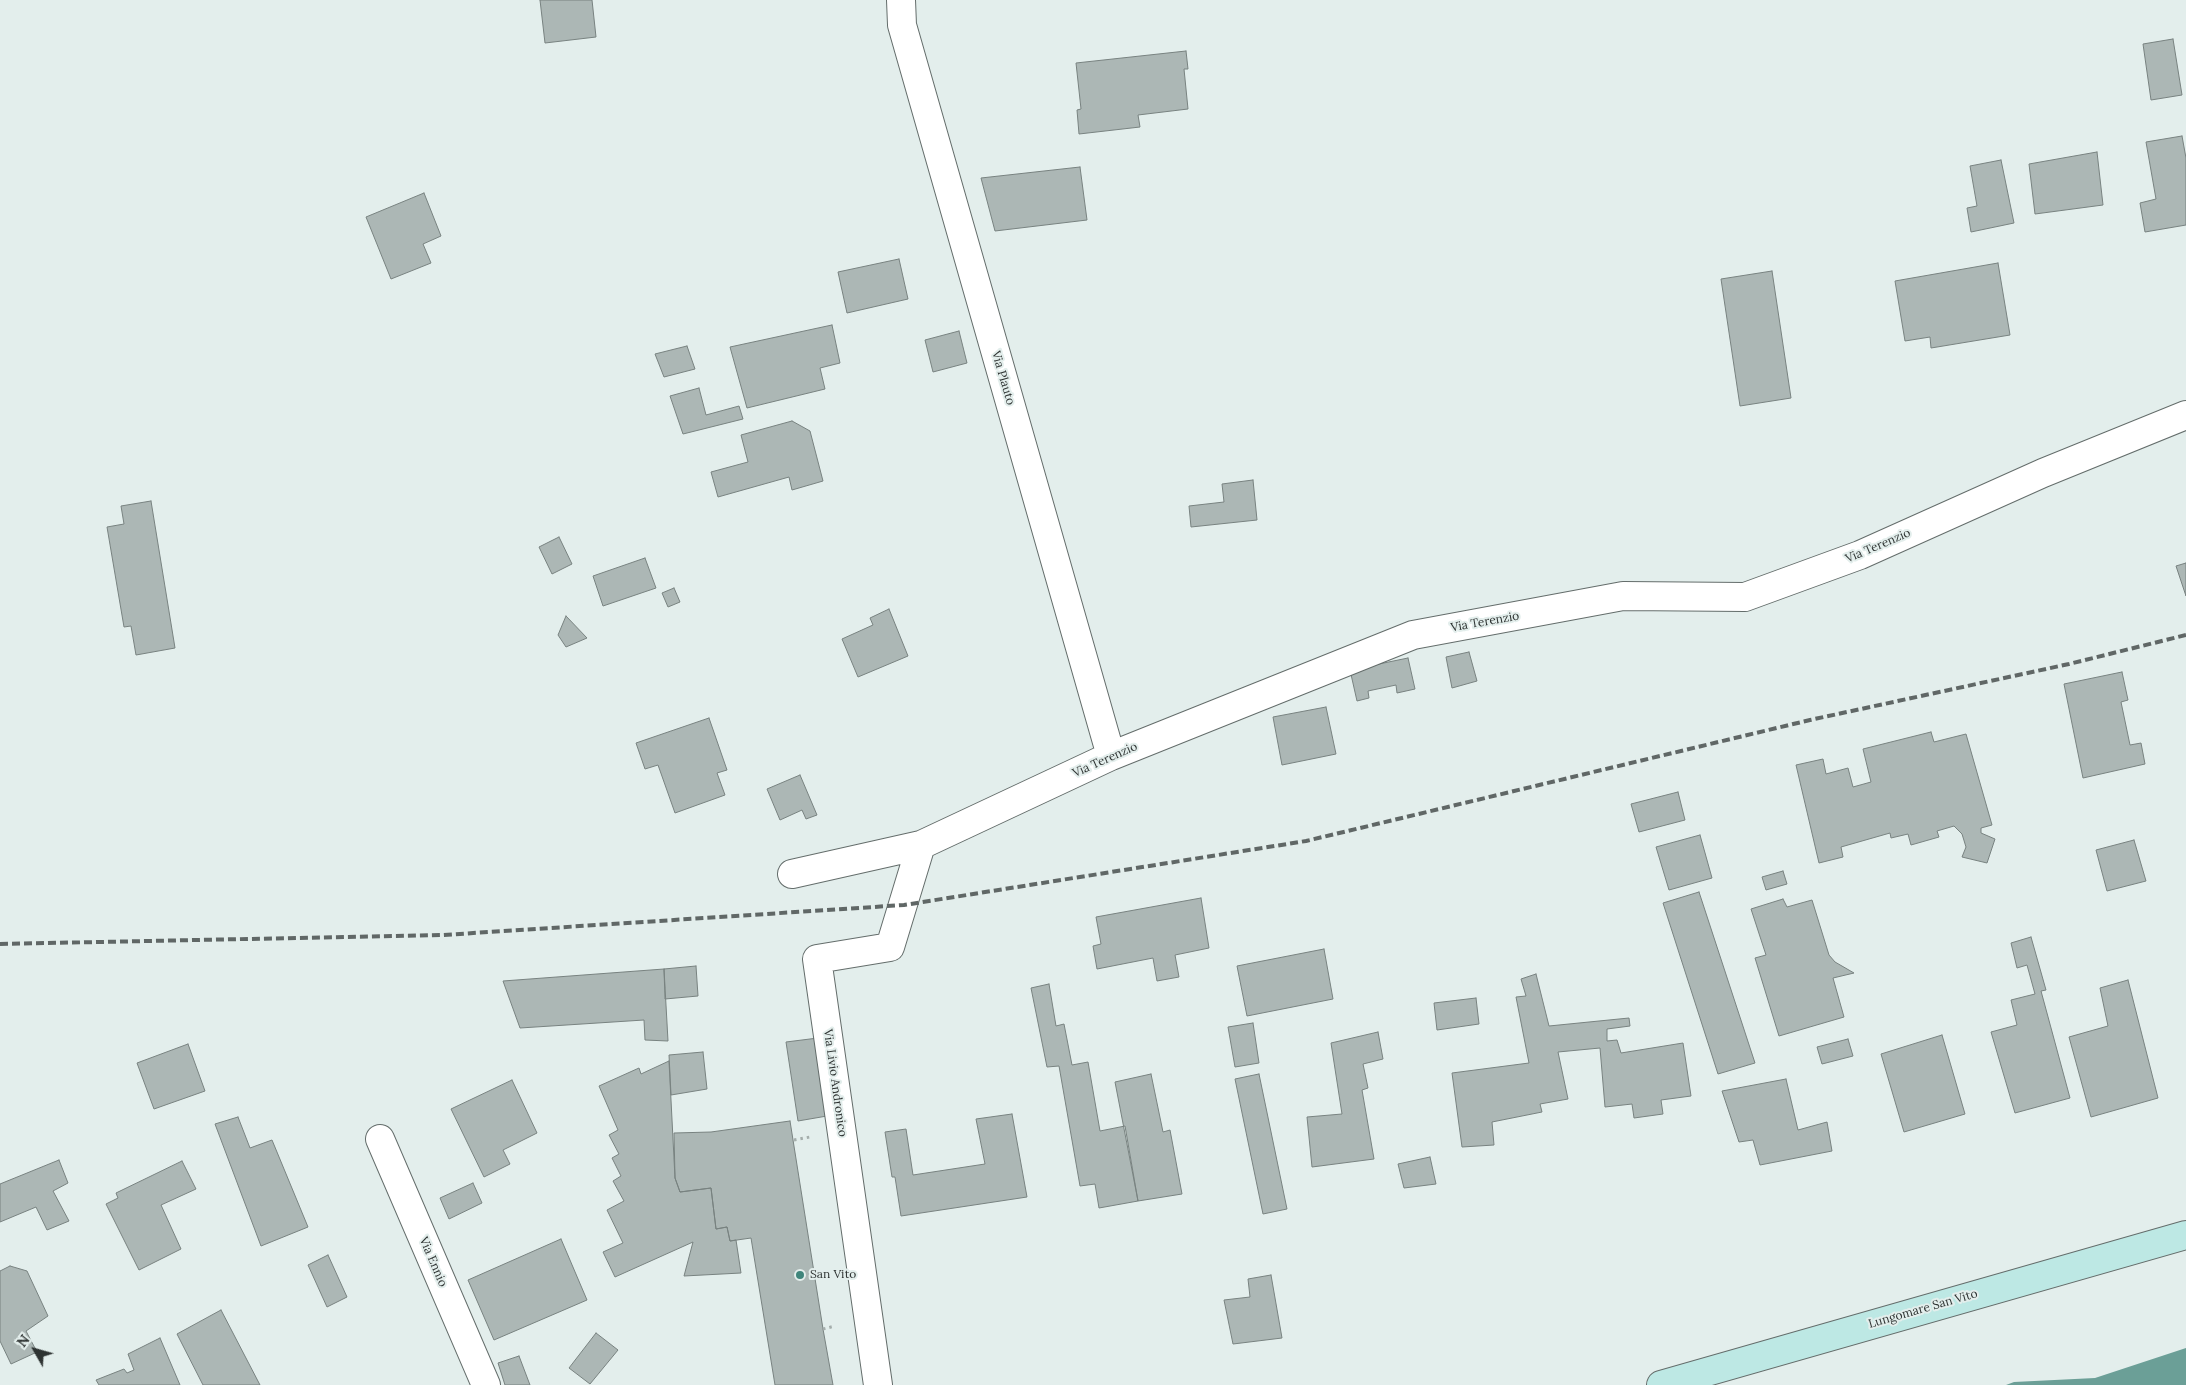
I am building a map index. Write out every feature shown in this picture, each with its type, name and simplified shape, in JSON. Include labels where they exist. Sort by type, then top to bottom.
[{"type":"main road","name":"Lungomare San Vito","points":[[1661,1385],[2186,1235]]},
{"type":"street","name":"Via Plauto","points":[[901,0],[902,24],[1111,756]]},
{"type":"street","name":"Via Terenzio","points":[[792,874],[921,845],[1111,756],[1413,635],[1623,596],[1745,597],[1860,555],[2043,473],[2186,415]]},
{"type":"street","name":"Via Livio Andronico","points":[[878,1385],[817,959],[890,946],[921,845]]},
{"type":"street","name":"Via Ennio","points":[[380,1139],[486,1385]]},
{"type":"path","points":[[823,1329],[838,1325]]},
{"type":"shaded area","points":[[2186,1348],[2186,1385],[2006,1385],[2014,1382],[2095,1378]]},
{"type":"building","points":[[540,0],[592,0],[596,37],[545,43]]},
{"type":"building","points":[[2173,39],[2182,95],[2151,100],[2143,44]]},
{"type":"building","points":[[1186,51],[1188,69],[1184,69],[1188,109],[1138,115],[1140,127],[1079,134],[1077,110],[1081,109],[1076,63]]},
{"type":"building","points":[[2182,136],[2186,158],[2186,225],[2145,232],[2140,203],[2156,199],[2146,142]]},
{"type":"building","points":[[2097,152],[2103,205],[2035,214],[2029,164]]},
{"type":"building","points":[[2001,160],[2014,223],[1971,232],[1967,208],[1977,206],[1970,166]]},
{"type":"building","points":[[1080,167],[1087,220],[995,231],[981,178]]},
{"type":"building","points":[[424,193],[441,236],[423,244],[431,263],[391,279],[366,217]]},
{"type":"building","points":[[899,259],[908,299],[847,313],[838,272]]},
{"type":"building","points":[[1998,263],[2010,335],[1931,348],[1930,337],[1905,341],[1895,281]]},
{"type":"building","points":[[1772,271],[1791,398],[1740,406],[1721,279]]},
{"type":"building","points":[[832,325],[840,363],[820,368],[825,389],[747,408],[730,347]]},
{"type":"building","points":[[959,331],[967,363],[933,372],[925,340]]},
{"type":"building","points":[[687,346],[695,369],[664,377],[655,354]]},
{"type":"building","points":[[699,388],[706,415],[739,406],[743,419],[683,434],[670,396]]},
{"type":"building","points":[[792,421],[810,431],[823,481],[792,490],[789,477],[718,497],[711,472],[748,462],[741,435]]},
{"type":"building","points":[[1253,480],[1257,520],[1191,527],[1189,506],[1224,502],[1222,484]]},
{"type":"building","points":[[151,501],[175,648],[136,655],[131,626],[124,627],[107,527],[124,524],[121,506]]},
{"type":"building","points":[[559,537],[572,564],[552,574],[539,547]]},
{"type":"building","points":[[645,558],[656,588],[603,606],[593,576]]},
{"type":"building","points":[[2186,563],[2186,596],[2176,566]]},
{"type":"building","points":[[674,588],[680,602],[668,607],[662,593]]},
{"type":"building","points":[[889,609],[908,656],[858,677],[842,639],[873,625],[870,618]]},
{"type":"building","points":[[566,616],[587,638],[566,647],[558,635]]},
{"type":"building","points":[[1469,652],[1477,681],[1452,688],[1446,657]]},
{"type":"building","points":[[1408,658],[1415,689],[1397,693],[1396,685],[1368,691],[1369,698],[1357,701],[1350,670]]},
{"type":"building","points":[[2122,672],[2128,700],[2121,702],[2130,745],[2141,743],[2145,764],[2083,778],[2064,684]]},
{"type":"building","points":[[1326,707],[1336,754],[1282,765],[1273,717]]},
{"type":"building","points":[[709,718],[727,770],[717,773],[725,795],[675,813],[658,765],[645,769],[636,743]]},
{"type":"building","points":[[1931,732],[1934,742],[1966,734],[1992,825],[1981,828],[1981,833],[1995,839],[1987,863],[1962,857],[1966,847],[1962,834],[1954,826],[1937,831],[1939,837],[1911,845],[1908,834],[1891,838],[1890,833],[1841,847],[1843,857],[1819,863],[1796,765],[1823,759],[1826,774],[1848,768],[1853,787],[1871,782],[1863,749]]},
{"type":"building","points":[[800,775],[817,815],[806,819],[802,810],[780,820],[767,789]]},
{"type":"building","points":[[1678,792],[1685,820],[1639,832],[1631,804]]},
{"type":"building","points":[[1700,835],[1712,878],[1669,890],[1656,847]]},
{"type":"building","points":[[2134,840],[2146,881],[2107,891],[2096,850]]},
{"type":"building","points":[[1783,871],[1787,884],[1766,890],[1762,877]]},
{"type":"building","points":[[1699,892],[1755,1063],[1718,1074],[1663,903]]},
{"type":"building","points":[[1201,898],[1209,948],[1175,955],[1179,977],[1157,981],[1153,958],[1097,969],[1093,946],[1101,944],[1096,917]]},
{"type":"building","points":[[1783,899],[1787,907],[1812,900],[1829,955],[1835,962],[1854,973],[1833,978],[1844,1017],[1779,1036],[1755,958],[1766,955],[1751,909]]},
{"type":"building","points":[[2031,937],[2046,990],[2041,991],[2070,1098],[2015,1113],[1991,1032],[2017,1025],[2011,1000],[2035,994],[2027,965],[2017,968],[2011,943]]},
{"type":"building","points":[[1324,949],[1333,999],[1247,1016],[1237,966]]},
{"type":"building","points":[[696,966],[698,996],[665,999],[664,969]]},
{"type":"building","points":[[664,969],[668,1041],[645,1040],[644,1020],[520,1028],[503,981]]},
{"type":"building","points":[[1536,974],[1549,1026],[1629,1018],[1630,1026],[1607,1029],[1607,1041],[1617,1040],[1621,1053],[1683,1043],[1691,1096],[1661,1100],[1663,1114],[1634,1118],[1632,1104],[1605,1107],[1600,1048],[1558,1052],[1568,1099],[1540,1104],[1542,1112],[1492,1122],[1494,1145],[1462,1147],[1452,1073],[1529,1063],[1516,997],[1526,996],[1521,979]]},
{"type":"building","points":[[2128,980],[2158,1098],[2091,1117],[2069,1037],[2108,1026],[2100,988]]},
{"type":"building","points":[[1049,984],[1056,1026],[1064,1024],[1072,1065],[1088,1062],[1100,1131],[1125,1126],[1138,1201],[1099,1208],[1095,1184],[1080,1186],[1059,1066],[1047,1067],[1031,988]]},
{"type":"building","points":[[1476,998],[1479,1024],[1437,1030],[1434,1003]]},
{"type":"building","points":[[1253,1023],[1259,1063],[1235,1067],[1228,1027]]},
{"type":"building","points":[[1378,1032],[1383,1059],[1363,1064],[1368,1088],[1362,1090],[1374,1159],[1312,1167],[1307,1117],[1342,1114],[1331,1043]]},
{"type":"building","points":[[1942,1035],[1965,1114],[1904,1132],[1881,1054]]},
{"type":"building","points":[[818,1038],[827,1116],[798,1121],[786,1042]]},
{"type":"building","points":[[1848,1039],[1853,1056],[1822,1064],[1817,1047]]},
{"type":"building","points":[[188,1044],[205,1091],[154,1109],[137,1063]]},
{"type":"building","points":[[703,1052],[707,1089],[671,1095],[669,1055]]},
{"type":"building","points":[[669,1061],[675,1178],[680,1192],[711,1188],[716,1229],[727,1227],[730,1241],[736,1240],[741,1273],[684,1276],[693,1242],[615,1277],[603,1252],[623,1243],[607,1210],[624,1201],[613,1181],[621,1176],[612,1158],[619,1154],[609,1135],[618,1130],[599,1086],[639,1068],[641,1074]]},
{"type":"building","points":[[1151,1074],[1163,1132],[1170,1130],[1182,1194],[1138,1201],[1115,1082]]},
{"type":"building","points":[[1259,1074],[1287,1209],[1263,1214],[1235,1079]]},
{"type":"building","points":[[1786,1079],[1798,1130],[1827,1122],[1832,1151],[1760,1165],[1753,1140],[1739,1142],[1722,1091]]},
{"type":"building","points":[[512,1080],[537,1133],[503,1150],[510,1164],[484,1177],[451,1109]]},
{"type":"building","points":[[1012,1114],[1027,1197],[901,1216],[895,1177],[892,1177],[885,1132],[906,1129],[913,1175],[985,1164],[976,1119]]},
{"type":"building","points":[[238,1117],[250,1148],[272,1140],[308,1227],[261,1246],[215,1124]]},
{"type":"building","points":[[790,1121],[833,1385],[775,1385],[751,1238],[730,1241],[727,1227],[716,1229],[711,1188],[680,1192],[675,1178],[674,1133],[711,1132]]},
{"type":"building","points":[[1430,1157],[1436,1184],[1404,1188],[1398,1164]]},
{"type":"building","points":[[59,1160],[68,1183],[53,1191],[69,1221],[47,1230],[36,1207],[0,1222],[0,1184]]},
{"type":"building","points":[[182,1161],[196,1189],[161,1205],[181,1249],[139,1270],[106,1204],[118,1198],[116,1193]]},
{"type":"building","points":[[473,1183],[482,1203],[449,1219],[440,1198]]},
{"type":"building","points":[[561,1239],[587,1300],[494,1340],[468,1280]]},
{"type":"building","points":[[328,1255],[347,1297],[327,1307],[308,1265]]},
{"type":"building","points":[[10,1266],[27,1271],[48,1316],[26,1331],[37,1352],[11,1364],[0,1341],[0,1271]]},
{"type":"building","points":[[1271,1275],[1282,1338],[1233,1344],[1224,1300],[1250,1297],[1248,1279]]},
{"type":"building","points":[[221,1310],[260,1385],[203,1385],[177,1334]]},
{"type":"building","points":[[596,1333],[618,1350],[590,1384],[569,1368]]},
{"type":"building","points":[[160,1338],[180,1385],[99,1385],[96,1380],[124,1369],[127,1373],[134,1370],[128,1354]]},
{"type":"building","points":[[519,1356],[530,1385],[505,1385],[498,1363]]},
{"type":"railway","points":[[0,944],[443,935],[904,905],[1306,841],[1810,720],[2069,664],[2186,635]]},
{"type":"place","name":"San Vito","points":[[800,1275]]}]
